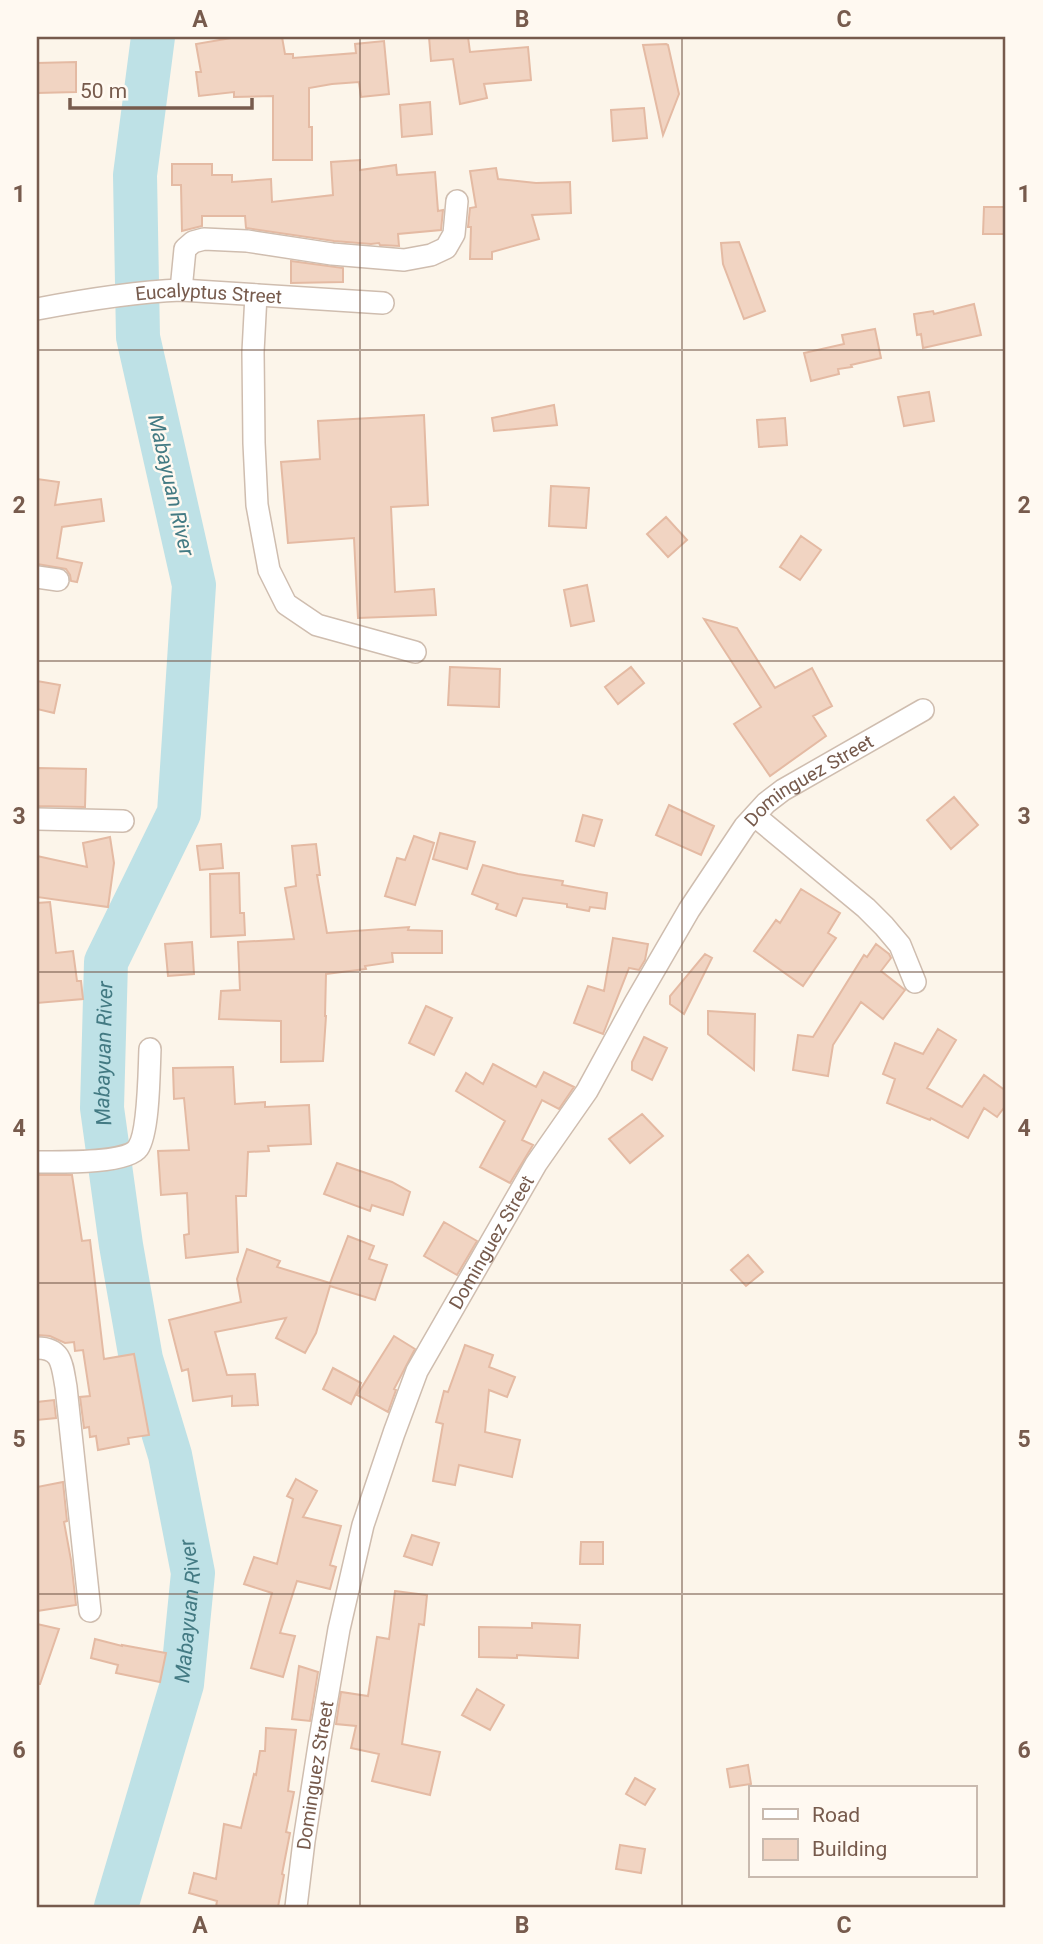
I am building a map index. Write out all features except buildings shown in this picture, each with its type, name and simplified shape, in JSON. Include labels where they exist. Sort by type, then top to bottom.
[{"type":"street","points":[[172,291],[185,249],[193,242],[204,239],[247,241],[332,254],[404,260],[431,255],[446,248],[454,234],[457,201]]},
{"type":"street","name":"Eucalyptus Street","points":[[37,309],[172,291],[383,303]]},
{"type":"street","points":[[257,295],[253,352],[257,505],[269,570],[286,604],[317,625],[415,652]]},
{"type":"street","name":"Dominguez Street","points":[[296,1907],[320,1739],[363,1525],[417,1371],[536,1164],[587,1091],[688,910],[745,826],[766,803],[783,790],[923,710]]},
{"type":"street","points":[[755,816],[884,926],[900,945],[915,982]]},
{"type":"street","points":[[37,819],[123,821]]},
{"type":"street","points":[[37,1162],[99,1161],[127,1156],[136,1151],[144,1129],[150,1049]]},
{"type":"street","points":[[37,1348],[46,1348],[58,1355],[66,1387],[90,1611]]},
{"type":"waterway","name":"Mabayuan River","points":[[116,1907],[182,1684],[193,1573],[170,1455],[141,1359],[121,1245],[102,1108],[106,962],[179,813],[194,585],[138,337],[135,175],[153,37]]}]
